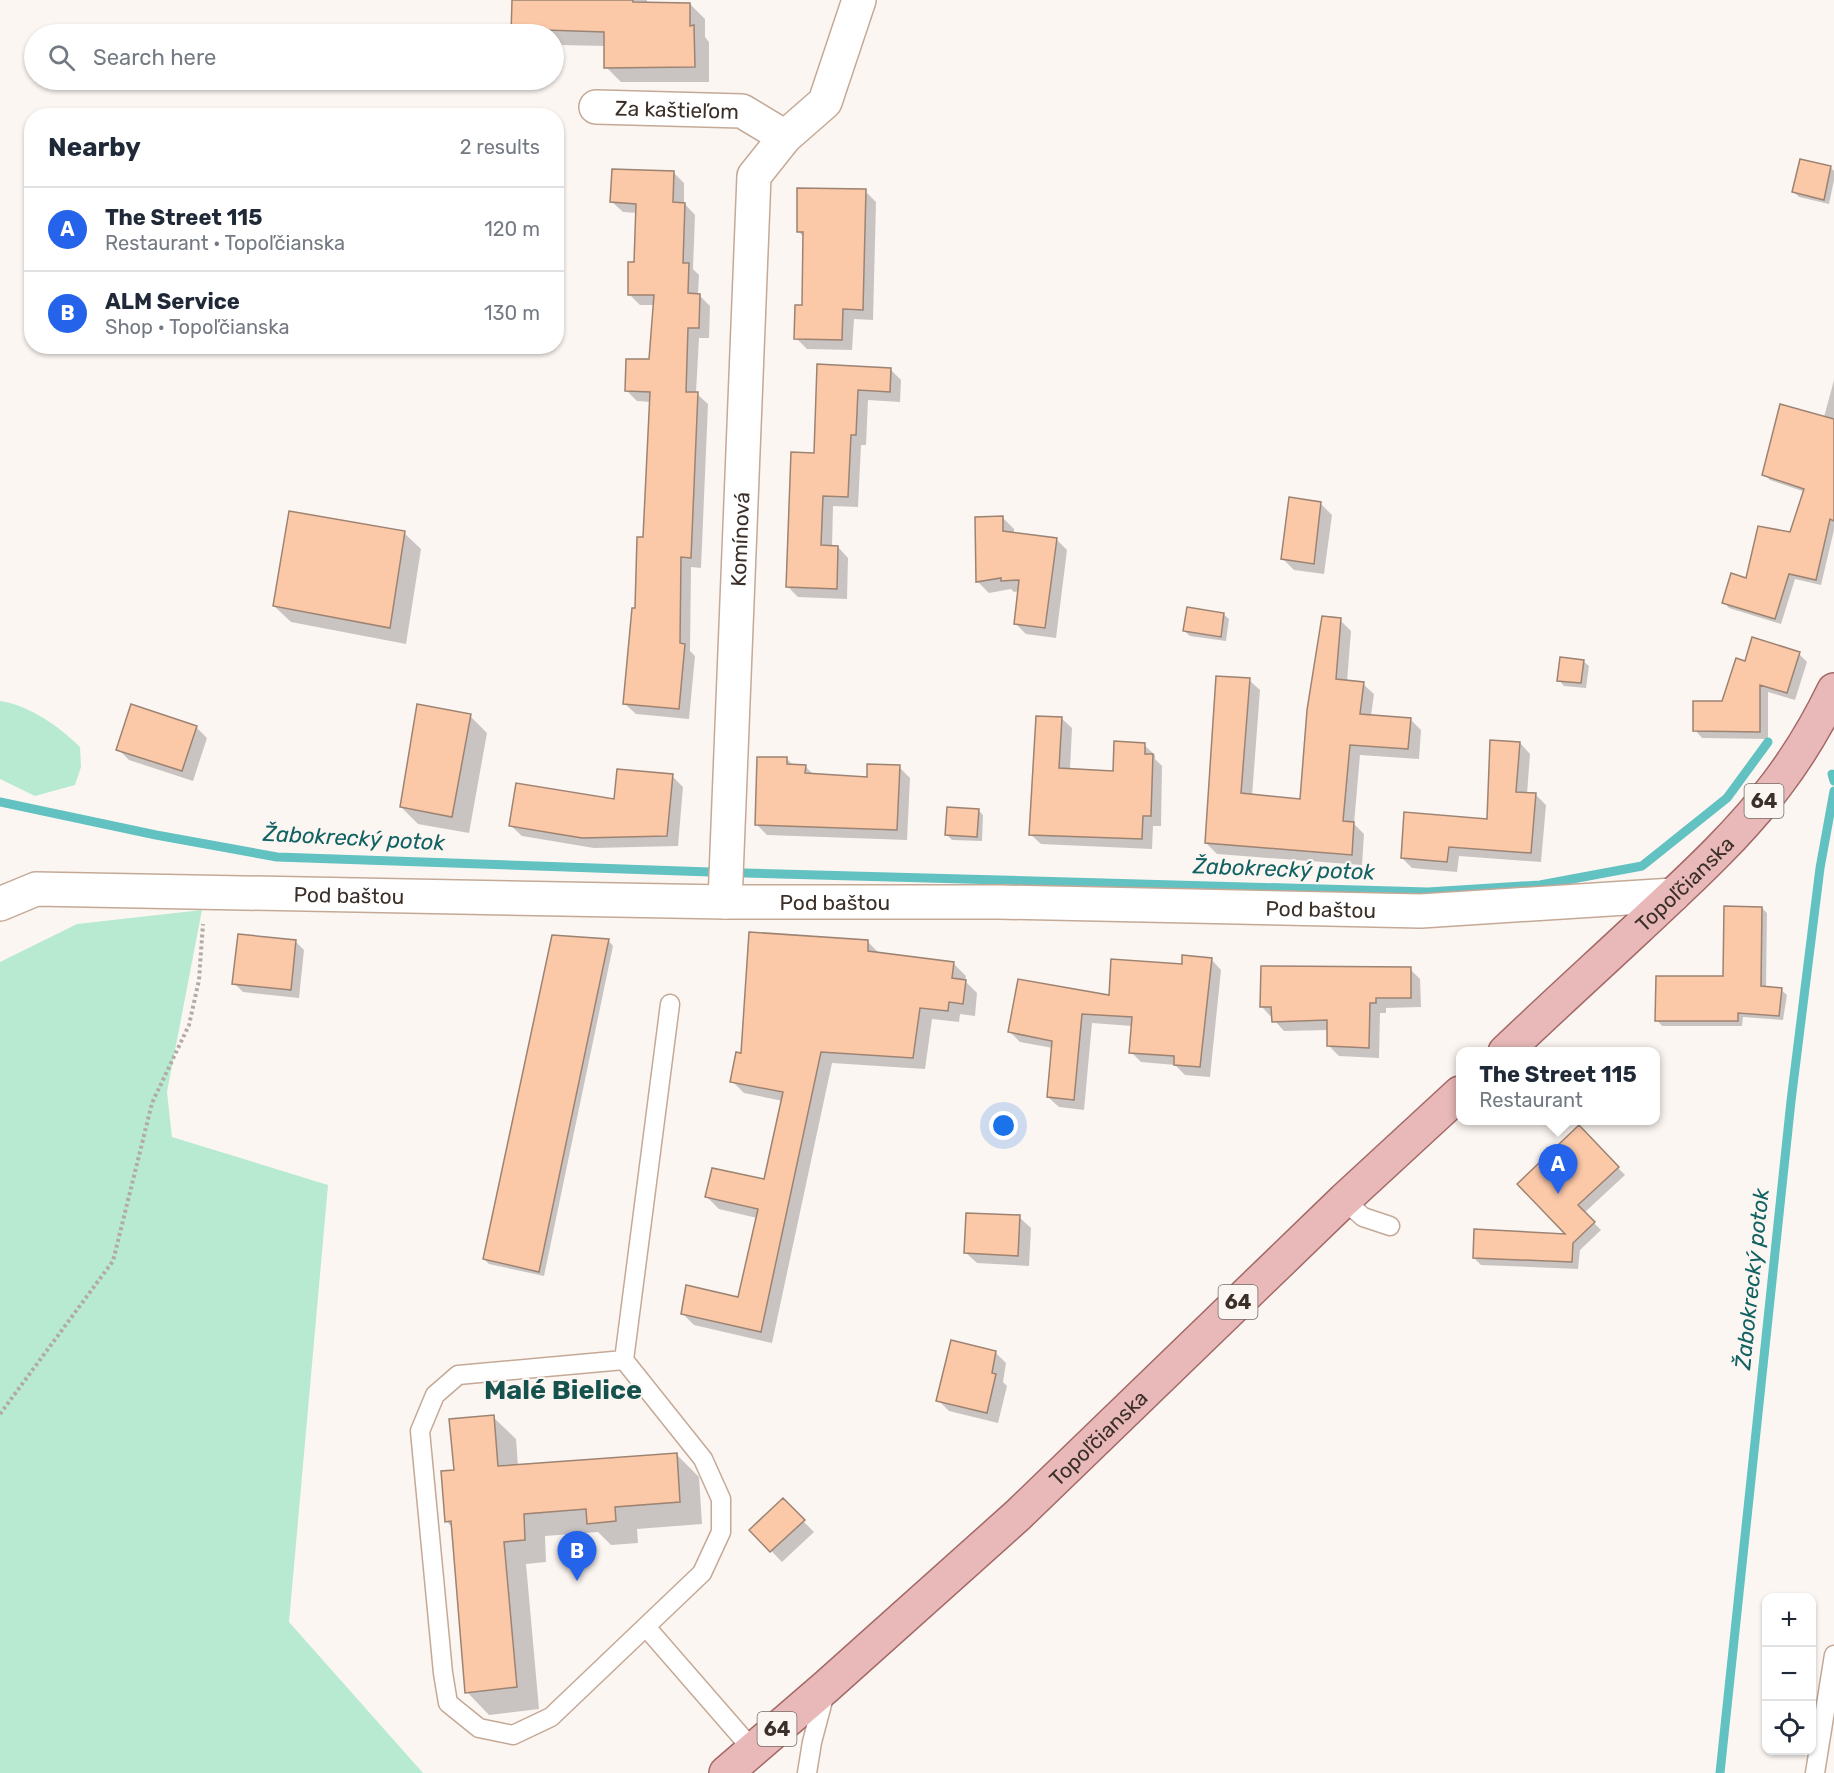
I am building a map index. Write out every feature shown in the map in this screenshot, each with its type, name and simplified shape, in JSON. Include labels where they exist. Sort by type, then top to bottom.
[{"type":"main road","name":"Topoľčianska","points":[[1510,1047],[1710,861],[1777,784],[1820,718],[1834,690]]},
{"type":"main road","name":"Topoľčianska","points":[[726,1773],[1018,1515],[1344,1200],[1456,1098]]},
{"type":"street","points":[[785,137],[825,102],[859,0]]},
{"type":"street","name":"Za kaštieľom","points":[[596,107],[742,111],[785,137]]},
{"type":"street","name":"Komínová","points":[[725,902],[754,176],[785,137]]},
{"type":"street","name":"Pod baštou","points":[[0,904],[36,889],[206,894],[725,902],[999,902],[1421,911],[1673,895]]},
{"type":"lane","points":[[624,1360],[458,1375],[435,1395],[420,1431],[443,1673],[448,1703],[479,1728],[513,1735],[551,1717],[702,1573],[721,1532],[721,1499],[703,1459],[624,1360],[670,1004]]},
{"type":"lane","points":[[1344,1200],[1363,1217],[1390,1226]]},
{"type":"lane","points":[[646,1627],[753,1750]]},
{"type":"lane","points":[[1815,1773],[1829,1717],[1834,1655]]},
{"type":"lane","points":[[807,1773],[812,1742],[827,1686]]},
{"type":"path","points":[[0,1414],[113,1261],[152,1103],[189,1026],[199,980],[206,894]]},
{"type":"green space","points":[[0,701],[33,712],[63,732],[80,747],[81,767],[75,785],[35,796],[0,779]]},
{"type":"green space","points":[[202,910],[167,1092],[172,1137],[328,1185],[289,1622],[423,1773],[0,1773],[0,962],[77,924]]},
{"type":"building","points":[[512,0],[633,0],[633,2],[690,3],[690,26],[694,25],[695,67],[604,68],[604,32],[564,31],[564,24],[511,24]]},
{"type":"building","points":[[1800,159],[1831,166],[1824,200],[1792,192]]},
{"type":"building","points":[[612,169],[674,171],[673,202],[685,203],[683,263],[689,263],[688,293],[700,294],[699,328],[688,328],[686,392],[698,392],[691,558],[681,557],[680,643],[685,644],[679,709],[623,704],[632,608],[635,608],[637,537],[643,537],[650,392],[625,391],[626,359],[649,359],[654,295],[628,295],[628,262],[634,262],[636,204],[610,202]]},
{"type":"building","points":[[797,188],[866,189],[863,310],[843,309],[842,340],[794,339],[795,305],[802,305],[803,232],[797,232]]},
{"type":"building","points":[[817,364],[891,368],[890,392],[858,390],[856,435],[851,435],[848,497],[823,496],[821,545],[838,546],[837,589],[786,587],[791,452],[814,453]]},
{"type":"building","points":[[1780,404],[1834,419],[1834,521],[1830,519],[1816,580],[1789,574],[1775,619],[1722,603],[1731,573],[1746,578],[1758,526],[1790,532],[1804,489],[1762,475]]},
{"type":"building","points":[[1289,497],[1321,502],[1314,564],[1281,559]]},
{"type":"building","points":[[289,511],[405,531],[390,628],[273,606]]},
{"type":"building","points":[[1003,516],[1003,531],[1057,538],[1045,628],[1014,624],[1019,580],[1001,581],[1001,578],[976,582],[975,517]]},
{"type":"building","points":[[1187,607],[1224,613],[1221,637],[1183,631]]},
{"type":"building","points":[[1322,616],[1341,618],[1336,679],[1364,682],[1360,714],[1411,718],[1408,749],[1350,745],[1343,821],[1354,822],[1352,855],[1205,843],[1216,676],[1250,678],[1241,793],[1300,799],[1307,710]]},
{"type":"building","points":[[1752,637],[1800,652],[1787,693],[1760,685],[1760,732],[1693,731],[1693,701],[1722,701],[1736,658],[1745,661]]},
{"type":"building","points":[[1560,657],[1584,660],[1581,683],[1557,681]]},
{"type":"building","points":[[131,704],[197,726],[182,771],[116,750]]},
{"type":"building","points":[[417,704],[471,714],[452,817],[400,807]]},
{"type":"building","points":[[1036,716],[1062,717],[1059,768],[1113,771],[1114,741],[1145,743],[1145,754],[1153,754],[1151,816],[1143,816],[1142,839],[1029,835]]},
{"type":"building","points":[[1490,740],[1520,742],[1516,792],[1536,793],[1531,853],[1449,847],[1447,862],[1401,858],[1404,812],[1487,819]]},
{"type":"building","points":[[757,757],[787,757],[787,764],[806,765],[805,773],[867,777],[867,764],[900,765],[897,830],[755,825]]},
{"type":"building","points":[[617,769],[673,774],[667,836],[582,838],[509,826],[516,783],[614,799]]},
{"type":"building","points":[[947,807],[979,809],[977,837],[945,835]]},
{"type":"building","points":[[1724,906],[1762,907],[1761,986],[1782,988],[1779,1016],[1738,1013],[1738,1021],[1655,1021],[1656,976],[1723,976]]},
{"type":"building","points":[[749,932],[868,940],[868,951],[954,962],[952,978],[966,980],[963,1004],[949,1002],[948,1011],[920,1008],[913,1058],[821,1052],[761,1332],[681,1314],[686,1285],[738,1297],[758,1209],[705,1197],[712,1168],[764,1179],[783,1092],[730,1082],[736,1052],[741,1053]]},
{"type":"building","points":[[238,934],[296,940],[291,990],[232,984]]},
{"type":"building","points":[[552,935],[609,939],[539,1272],[483,1259]]},
{"type":"building","points":[[1182,955],[1212,958],[1200,1067],[1174,1065],[1174,1056],[1129,1053],[1132,1017],[1082,1014],[1074,1100],[1047,1097],[1052,1041],[1008,1032],[1018,979],[1109,995],[1111,959],[1182,964]]},
{"type":"building","points":[[1261,966],[1411,967],[1411,998],[1376,998],[1376,1003],[1370,1003],[1369,1048],[1327,1046],[1327,1020],[1272,1022],[1271,1007],[1260,1007]]},
{"type":"building","points":[[1579,1125],[1619,1167],[1578,1205],[1595,1222],[1573,1243],[1572,1262],[1473,1258],[1474,1229],[1565,1234],[1517,1184]]},
{"type":"building","points":[[966,1213],[1020,1215],[1018,1256],[964,1253]]},
{"type":"building","points":[[951,1340],[996,1351],[992,1373],[996,1374],[987,1413],[936,1401]]},
{"type":"building","points":[[494,1415],[498,1466],[677,1453],[680,1502],[615,1507],[616,1521],[587,1524],[586,1509],[524,1514],[525,1540],[504,1542],[517,1687],[465,1693],[451,1521],[445,1522],[441,1471],[454,1470],[449,1419]]},
{"type":"building","points":[[783,1498],[805,1520],[770,1552],[749,1530]]},
{"type":"waterway","name":"Žabokrecký potok","points":[[745,873],[1428,892],[1540,885],[1642,866],[1727,798],[1768,742]]},
{"type":"waterway","name":"Žabokrecký potok","points":[[1832,774],[1834,781]]},
{"type":"waterway","name":"Žabokrecký potok","points":[[1720,1773],[1791,1101],[1820,868],[1834,791]]},
{"type":"waterway","name":"Žabokrecký potok","points":[[0,802],[156,835],[277,857],[710,872]]},
{"type":"place","name":"The Street 115","points":[[1558,1194]]},
{"type":"place","name":"ALM Service","points":[[577,1581]]},
{"type":"district","name":"Malé Bielice","points":[[563,1390]]}]
